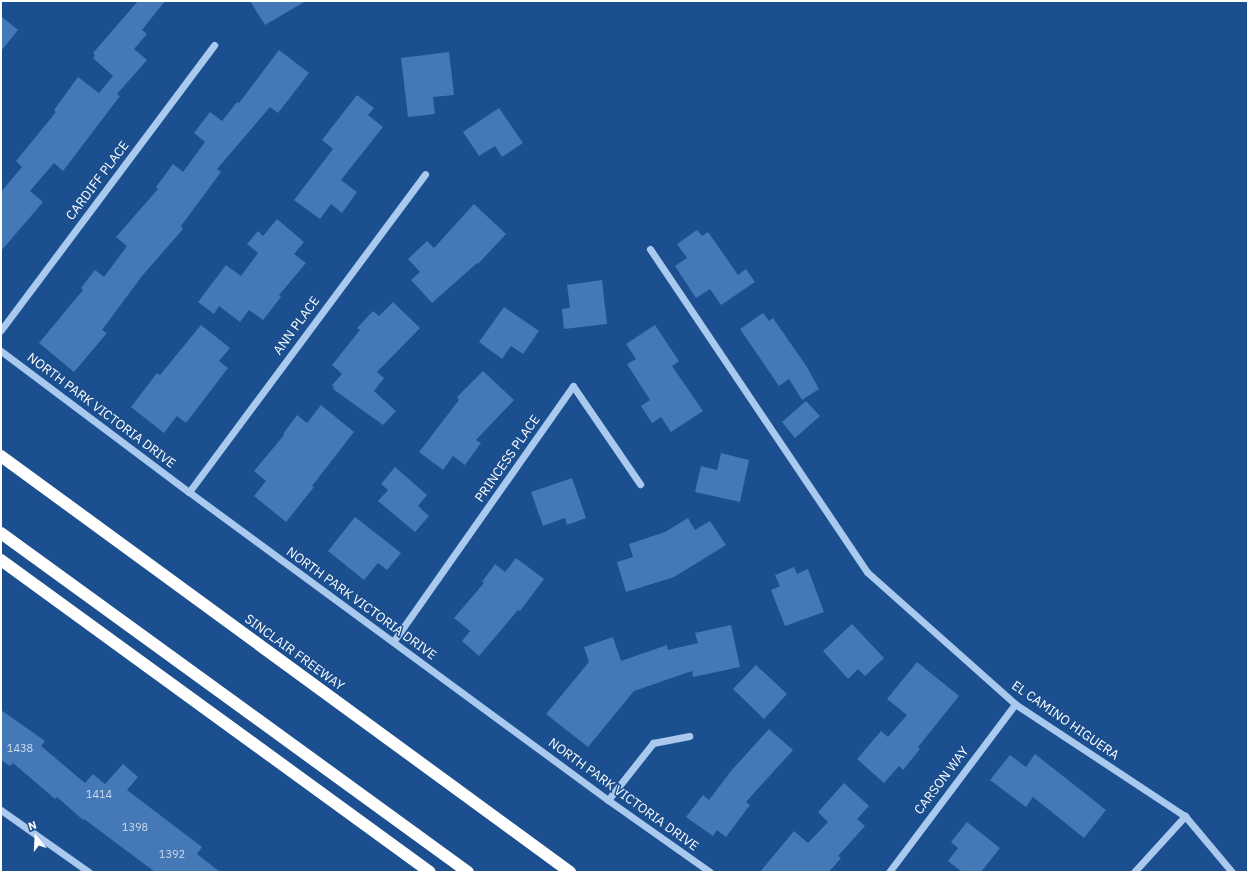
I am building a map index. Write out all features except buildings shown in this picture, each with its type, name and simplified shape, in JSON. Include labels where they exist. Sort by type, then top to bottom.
[{"type":"highway","name":"SINCLAIR FREEWAY","points":[[1,456],[570,872]]},
{"type":"highway","points":[[1,533],[468,872]]},
{"type":"highway","points":[[1,560],[430,872]]},
{"type":"street","name":"CARDIFF PLACE","points":[[1,330],[214,45]]},
{"type":"street","name":"ANN PLACE","points":[[189,492],[425,174]]},
{"type":"street","name":"EL CAMINO HIGUERA","points":[[650,249],[867,572],[1014,704],[1185,816],[1232,872]]},
{"type":"street","name":"NORTH PARK VICTORIA DRIVE","points":[[1,351],[189,492],[608,800],[710,872]]},
{"type":"street","name":"PRINCESS PLACE","points":[[393,642],[573,386],[640,484]]},
{"type":"street","name":"CARSON WAY","points":[[889,872],[1014,704]]},
{"type":"street","points":[[608,800],[653,743],[689,736]]},
{"type":"street","points":[[1,810],[89,872]]},
{"type":"street","points":[[1134,872],[1185,816]]}]
